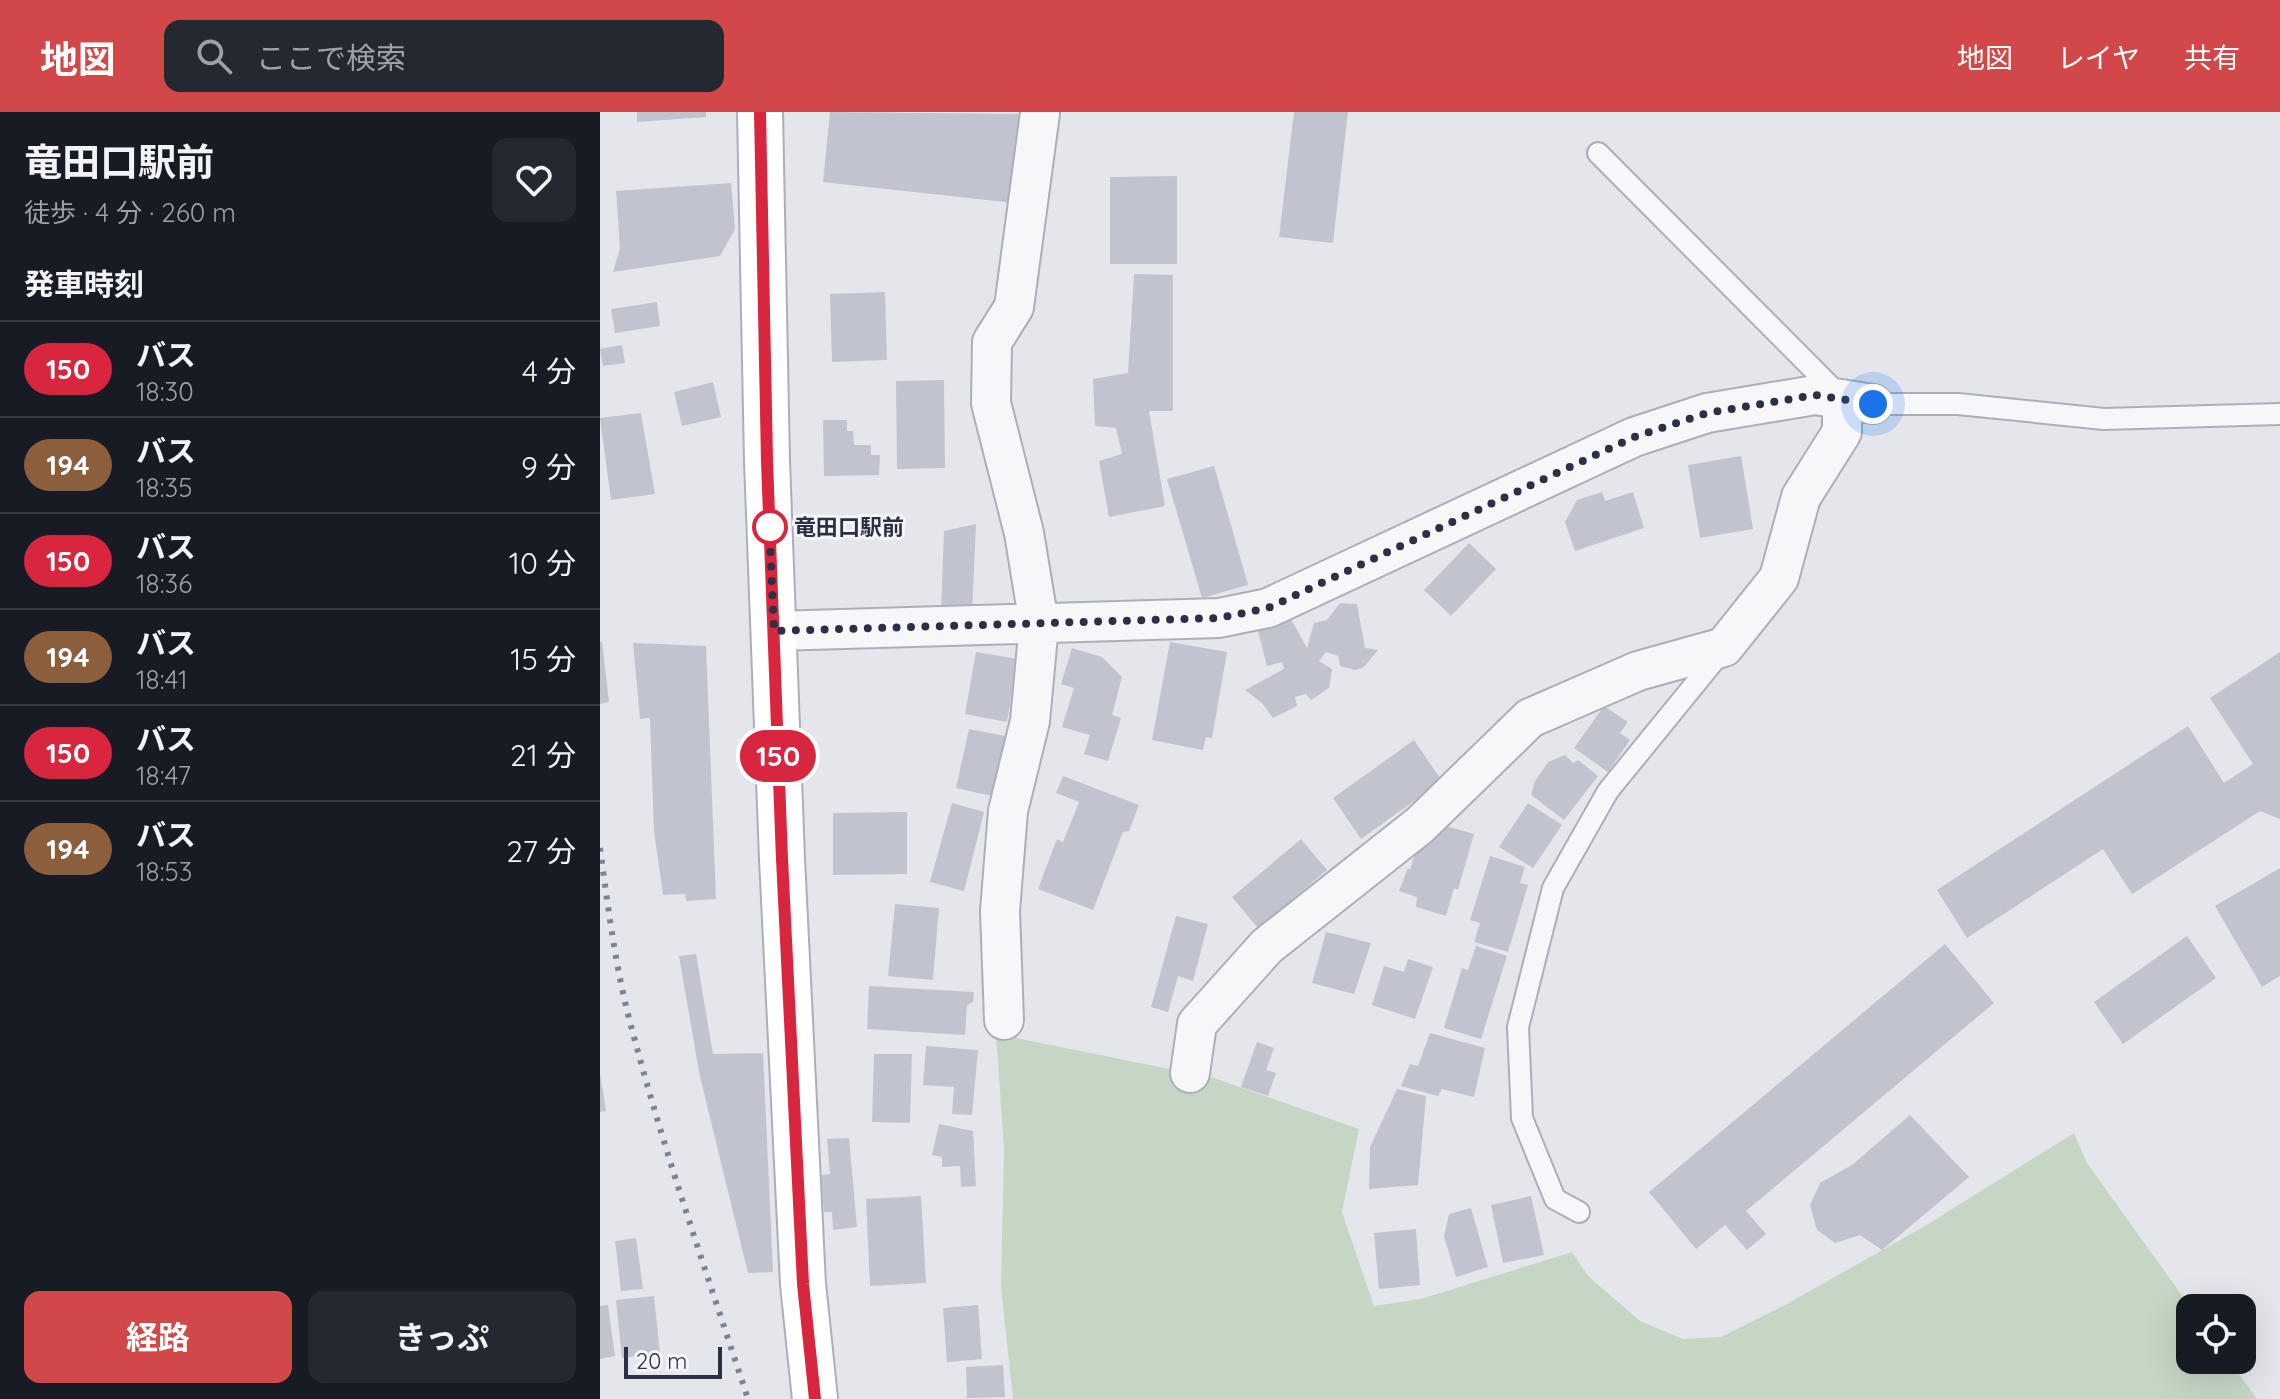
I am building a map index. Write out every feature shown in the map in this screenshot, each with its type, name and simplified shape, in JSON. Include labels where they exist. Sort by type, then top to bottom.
[{"type":"main road","points":[[760,112],[767,461],[794,1133],[803,1284],[815,1399]]},
{"type":"street","points":[[1004,1020],[1000,911],[1008,811],[1030,721],[1039,624],[1024,533],[991,403],[992,342],[1014,307],[1040,113]]},
{"type":"street","points":[[774,631],[1219,618],[1268,608],[1634,437],[1707,413],[1815,395],[1858,402],[1801,497],[1779,578],[1724,647],[1638,671],[1530,718],[1420,825],[1267,946],[1197,1024],[1190,1073]]},
{"type":"lane","points":[[1598,153],[1858,402],[1958,404],[2104,419],[2280,414]]},
{"type":"lane","points":[[1579,1212],[1555,1199],[1522,1118],[1518,1027],[1553,888],[1608,791],[1724,647]]},
{"type":"green space","points":[[996,1034],[1214,1078],[1359,1129],[1342,1212],[1374,1306],[1421,1299],[1572,1252],[1588,1276],[1640,1321],[1683,1339],[1721,1337],[1787,1304],[1925,1226],[2074,1133],[2087,1163],[2181,1294],[2176,1294],[2176,1374],[2239,1374],[2257,1399],[1013,1399],[1001,1287],[1004,1149]]},
{"type":"building","points":[[637,112],[706,112],[706,117],[637,122]]},
{"type":"building","points":[[830,112],[1030,114],[1014,203],[823,182]]},
{"type":"building","points":[[1294,112],[1348,112],[1333,243],[1279,237]]},
{"type":"building","points":[[1177,176],[1177,264],[1110,264],[1110,177]]},
{"type":"building","points":[[731,183],[735,229],[720,256],[613,272],[620,248],[616,191]]},
{"type":"building","points":[[1134,274],[1173,275],[1173,411],[1149,411],[1165,506],[1109,517],[1099,461],[1122,454],[1116,428],[1095,426],[1093,379],[1128,373]]},
{"type":"building","points":[[885,292],[887,360],[832,362],[830,294]]},
{"type":"building","points":[[657,302],[660,326],[615,333],[611,309]]},
{"type":"building","points":[[622,345],[625,363],[603,366],[600,349]]},
{"type":"building","points":[[944,380],[945,468],[897,469],[896,381]]},
{"type":"building","points":[[713,382],[721,417],[682,426],[674,392]]},
{"type":"building","points":[[641,413],[655,494],[611,500],[600,418]]},
{"type":"building","points":[[823,420],[847,420],[847,431],[853,431],[854,445],[871,445],[871,455],[880,455],[879,475],[824,476]]},
{"type":"building","points":[[1741,456],[1753,529],[1700,538],[1688,465]]},
{"type":"building","points":[[1214,466],[1248,585],[1202,598],[1167,479]]},
{"type":"building","points":[[1602,492],[1605,501],[1633,492],[1644,528],[1575,551],[1565,522],[1577,500]]},
{"type":"building","points":[[976,524],[972,613],[941,612],[944,531]]},
{"type":"building","points":[[1469,543],[1496,569],[1451,616],[1424,590]]},
{"type":"building","points":[[1340,603],[1357,604],[1365,648],[1378,650],[1364,667],[1355,670],[1340,666],[1338,656],[1326,652],[1319,661],[1332,669],[1329,688],[1311,700],[1306,694],[1295,697],[1297,706],[1273,718],[1262,703],[1245,690],[1284,669],[1282,662],[1267,666],[1257,627],[1291,619],[1307,648],[1314,623],[1327,620]]},
{"type":"building","points":[[600,642],[609,702],[600,704]]},
{"type":"building","points":[[1170,642],[1227,652],[1212,738],[1206,737],[1203,750],[1152,740]]},
{"type":"building","points":[[633,643],[706,646],[716,899],[686,901],[685,894],[663,895],[654,831],[650,718],[640,719]]},
{"type":"building","points":[[1072,648],[1102,657],[1122,677],[1112,715],[1121,718],[1108,761],[1084,754],[1090,735],[1062,727],[1074,688],[1061,684]]},
{"type":"building","points":[[976,652],[1018,659],[1007,722],[965,714]]},
{"type":"building","points":[[2280,652],[2280,819],[2260,811],[2132,894],[2103,849],[1967,938],[1937,890],[2188,726],[2224,783],[2253,764],[2210,698]]},
{"type":"building","points":[[1604,706],[1628,722],[1620,733],[1630,740],[1608,772],[1574,748]]},
{"type":"building","points":[[969,729],[1005,736],[992,796],[956,788]]},
{"type":"building","points":[[1414,740],[1442,781],[1361,839],[1333,798]]},
{"type":"building","points":[[1565,755],[1573,763],[1578,760],[1598,776],[1564,820],[1531,795],[1535,781],[1548,762]]},
{"type":"building","points":[[1063,776],[1139,805],[1129,831],[1123,832],[1093,910],[1038,889],[1057,839],[1063,842],[1079,802],[1056,793]]},
{"type":"building","points":[[952,803],[984,812],[964,891],[930,882]]},
{"type":"building","points":[[1528,803],[1562,825],[1533,868],[1499,847]]},
{"type":"building","points":[[907,812],[907,874],[833,875],[833,813]]},
{"type":"building","points":[[1436,823],[1474,834],[1458,890],[1454,888],[1446,916],[1416,907],[1417,897],[1399,891],[1417,847],[1422,848],[1427,832]]},
{"type":"building","points":[[1301,839],[1327,870],[1258,928],[1232,897]]},
{"type":"building","points":[[1490,856],[1525,867],[1520,883],[1528,885],[1508,952],[1474,942],[1480,923],[1470,920]]},
{"type":"building","points":[[2280,868],[2280,976],[2262,987],[2215,906]]},
{"type":"building","points":[[895,904],[939,908],[933,980],[888,976]]},
{"type":"building","points":[[1176,916],[1208,924],[1193,981],[1178,976],[1168,1012],[1151,1007]]},
{"type":"building","points":[[1326,932],[1371,943],[1354,994],[1312,983]]},
{"type":"building","points":[[2187,936],[2216,978],[2123,1044],[2094,1002]]},
{"type":"building","points":[[1945,944],[1994,1003],[1746,1211],[1766,1234],[1747,1250],[1725,1225],[1696,1249],[1649,1192]]},
{"type":"building","points":[[1476,946],[1507,956],[1481,1039],[1444,1028],[1462,968],[1468,970]]},
{"type":"building","points":[[696,954],[713,1054],[763,1053],[773,1272],[748,1273],[700,1077],[679,956]]},
{"type":"building","points":[[1408,959],[1433,967],[1415,1019],[1372,1005],[1384,966],[1404,972]]},
{"type":"building","points":[[869,986],[974,992],[973,1002],[967,1005],[965,1035],[867,1029]]},
{"type":"building","points":[[1430,1033],[1485,1048],[1474,1097],[1442,1089],[1438,1096],[1401,1086],[1410,1064],[1418,1066]]},
{"type":"building","points":[[1257,1042],[1274,1048],[1266,1070],[1276,1073],[1268,1096],[1241,1087]]},
{"type":"building","points":[[926,1046],[978,1050],[972,1115],[952,1114],[954,1087],[923,1085]]},
{"type":"building","points":[[874,1054],[912,1054],[910,1123],[872,1122]]},
{"type":"building","points":[[600,1073],[606,1111],[600,1112]]},
{"type":"building","points":[[1397,1089],[1426,1096],[1418,1185],[1369,1189],[1370,1147]]},
{"type":"building","points":[[1910,1115],[1969,1177],[1882,1250],[1860,1235],[1835,1243],[1817,1230],[1810,1205],[1820,1183],[1852,1165]]},
{"type":"building","points":[[939,1124],[973,1131],[976,1186],[961,1187],[960,1166],[942,1167],[942,1157],[932,1155]]},
{"type":"building","points":[[849,1138],[857,1227],[833,1230],[832,1212],[824,1212],[821,1175],[830,1174],[827,1139]]},
{"type":"building","points":[[921,1196],[926,1283],[870,1286],[866,1199]]},
{"type":"building","points":[[1531,1196],[1544,1255],[1503,1263],[1491,1205]]},
{"type":"building","points":[[1471,1208],[1488,1267],[1456,1277],[1444,1236],[1449,1214]]},
{"type":"building","points":[[1416,1229],[1420,1285],[1379,1289],[1374,1233]]},
{"type":"building","points":[[636,1238],[643,1289],[621,1291],[615,1241]]},
{"type":"building","points":[[654,1296],[660,1353],[622,1358],[616,1300]]},
{"type":"building","points":[[608,1305],[615,1356],[600,1359],[600,1306]]},
{"type":"building","points":[[978,1305],[982,1359],[947,1362],[943,1308]]},
{"type":"building","points":[[1003,1365],[1005,1397],[967,1398],[966,1367]]},
{"type":"railway","points":[[600,848],[616,957],[630,1022],[671,1164],[748,1399]]},
{"type":"bus line","name":"150","points":[[760,112],[767,461],[782,859],[803,1284],[815,1399]]},
{"type":"place","name":"竜田口駅前","points":[[770,527]]},
{"type":"route","points":[[770,527],[769,518],[774,631],[1219,618],[1268,608],[1634,437],[1707,413],[1815,395],[1873,404]]}]
